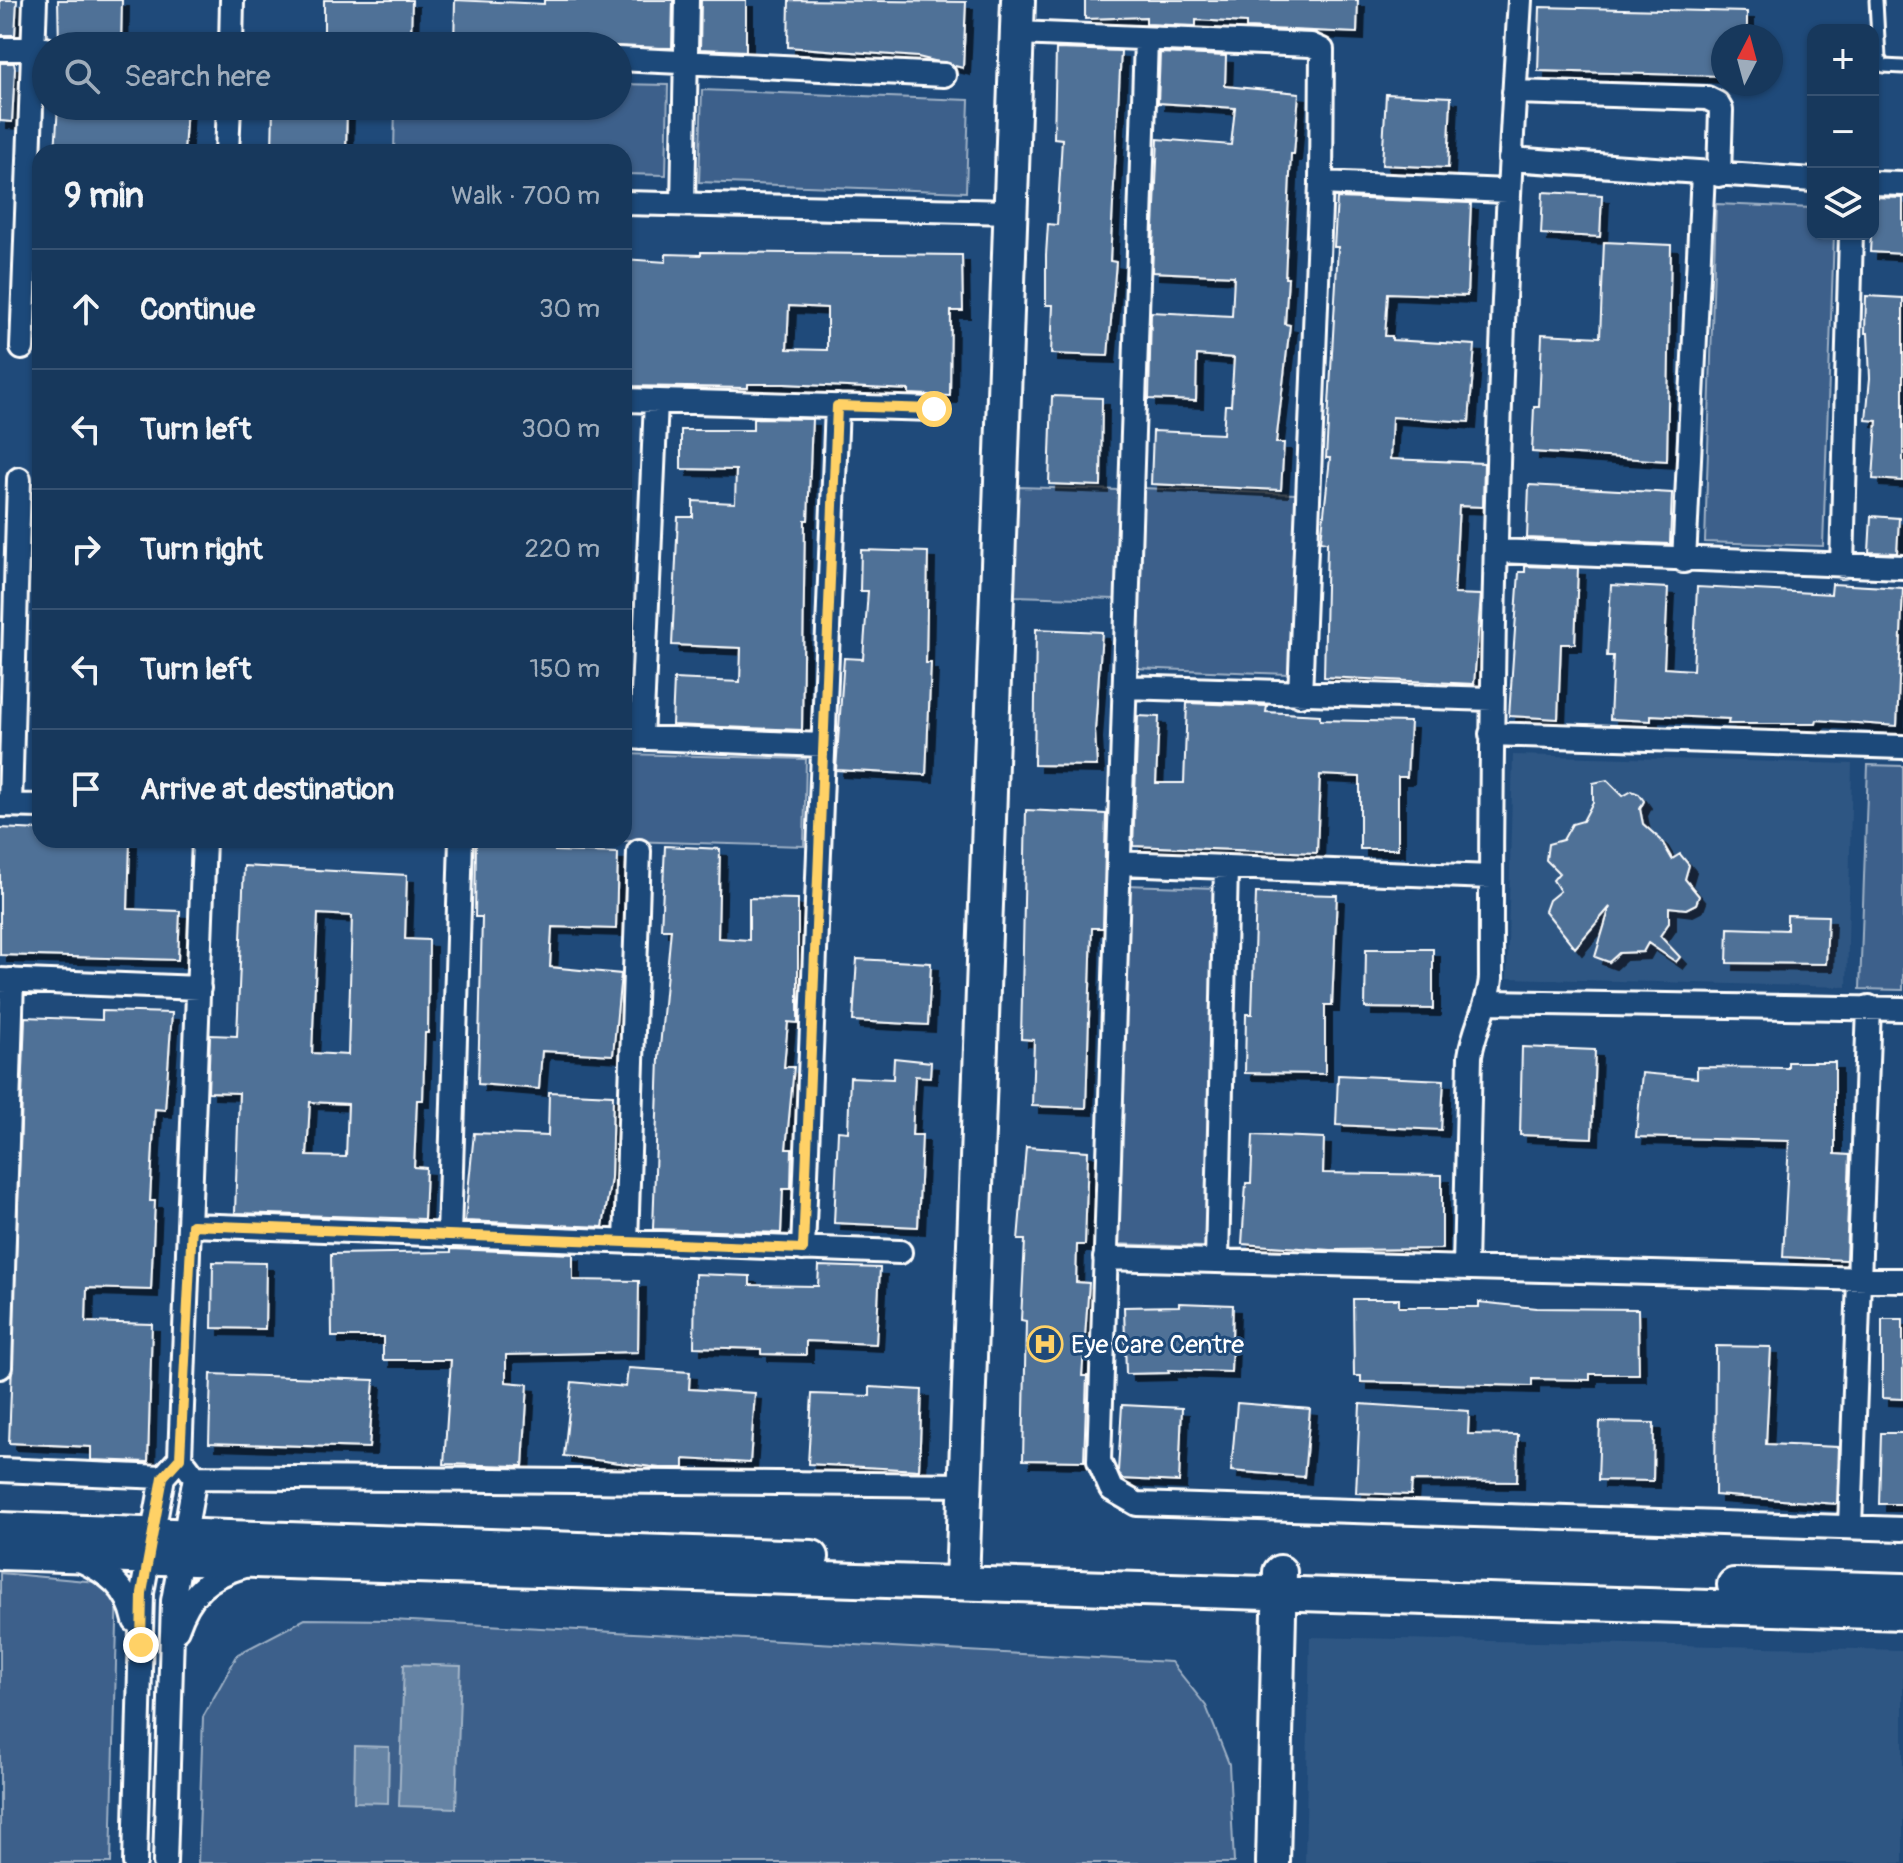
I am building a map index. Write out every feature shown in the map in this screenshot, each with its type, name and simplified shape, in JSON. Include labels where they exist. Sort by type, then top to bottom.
[{"type":"main road","points":[[963,1573],[1018,0]]},
{"type":"main road","points":[[0,1529],[150,1546]]},
{"type":"main road","points":[[0,1553],[69,1555],[150,1546],[183,1546],[1280,1582],[1903,1590]]},
{"type":"main road","points":[[183,1546],[260,1562],[963,1573]]},
{"type":"main road","points":[[1280,1582],[1903,1613]]},
{"type":"main road","points":[[1273,1863],[1280,1582]]},
{"type":"street","points":[[35,0],[38,32]]},
{"type":"street","points":[[231,32],[232,0]]},
{"type":"street","points":[[683,204],[687,0]]},
{"type":"street","points":[[1465,1267],[1470,1056],[1474,1029],[1488,1002],[1491,978],[1491,734],[1496,551],[1507,191],[1520,0]]},
{"type":"street","points":[[1017,33],[1311,45],[1322,50],[1321,183],[1300,695]]},
{"type":"street","points":[[1146,40],[1099,1461],[1111,1489],[1137,1504],[1903,1529]]},
{"type":"street","points":[[0,49],[32,49]]},
{"type":"street","points":[[632,59],[944,75]]},
{"type":"street","points":[[1514,92],[1707,98],[1717,103],[1721,110],[1711,174],[1684,561]]},
{"type":"street","points":[[34,144],[36,120]]},
{"type":"street","points":[[227,144],[228,120]]},
{"type":"street","points":[[1510,159],[1807,180]]},
{"type":"street","points":[[22,348],[32,182]]},
{"type":"street","points":[[1321,183],[1507,191]]},
{"type":"street","points":[[1879,183],[1903,184]]},
{"type":"street","points":[[632,203],[1012,212]]},
{"type":"street","points":[[1842,566],[1851,240]]},
{"type":"street","points":[[632,400],[934,409]]},
{"type":"street","points":[[656,401],[633,737],[823,745]]},
{"type":"street","points":[[803,1249],[837,406]]},
{"type":"street","points":[[19,479],[5,805],[32,806]]},
{"type":"street","points":[[1496,551],[1684,561],[1903,567]]},
{"type":"street","points":[[1125,687],[1492,699]]},
{"type":"street","points":[[1491,734],[1903,747]]},
{"type":"street","points":[[135,1863],[142,1593],[163,1477],[180,1458],[192,1225],[204,848]]},
{"type":"street","points":[[449,1235],[461,848]]},
{"type":"street","points":[[626,1242],[639,851]]},
{"type":"street","points":[[1119,863],[1491,877]]},
{"type":"street","points":[[1217,1261],[1226,867]]},
{"type":"street","points":[[0,1367],[6,980],[199,988]]},
{"type":"street","points":[[1488,1002],[1903,1009]]},
{"type":"street","points":[[1850,1526],[1869,1007]]},
{"type":"street","points":[[192,1225],[900,1252]]},
{"type":"street","points":[[1105,1258],[1903,1280]]},
{"type":"street","points":[[165,1863],[173,1601],[195,1477],[180,1458]]},
{"type":"street","points":[[0,1470],[163,1477]]},
{"type":"street","points":[[195,1477],[966,1485]]},
{"type":"street","points":[[69,1555],[97,1568],[130,1598],[141,1645]]},
{"type":"street","points":[[171,1644],[192,1595],[203,1583],[220,1573],[260,1562]]},
{"type":"lane","points":[[1876,0],[1879,59],[1884,66],[1903,67]]},
{"type":"shaded area","points":[[632,84],[668,85],[666,175],[632,174],[632,144],[394,144],[395,120],[632,120]]},
{"type":"shaded area","points":[[702,90],[969,100],[966,192],[699,182]]},
{"type":"shaded area","points":[[1716,204],[1807,208],[1807,240],[1834,240],[1823,546],[1705,542]]},
{"type":"shaded area","points":[[1017,487],[1119,490],[1116,599],[1014,596]]},
{"type":"shaded area","points":[[1141,488],[1296,494],[1289,674],[1134,668]]},
{"type":"shaded area","points":[[632,754],[806,759],[804,846],[632,841]]},
{"type":"shaded area","points":[[1513,755],[1852,764],[1847,987],[1507,978]]},
{"type":"shaded area","points":[[1868,765],[1903,766],[1903,990],[1860,989]]},
{"type":"shaded area","points":[[1126,885],[1216,888],[1205,1247],[1115,1244]]},
{"type":"shaded area","points":[[0,1573],[118,1584],[111,1863],[0,1863]]},
{"type":"shaded area","points":[[305,1619],[392,1620],[1171,1662],[1206,1706],[1229,1764],[1234,1863],[198,1863],[203,1717],[238,1654]]},
{"type":"shaded area","points":[[1310,1637],[1903,1650],[1903,1863],[1305,1863]]},
{"type":"shaded area","points":[[404,1664],[461,1666],[456,1808],[399,1806]]},
{"type":"shaded area","points":[[355,1746],[389,1747],[388,1803],[354,1802]]},
{"type":"building","points":[[0,0],[17,0],[15,35],[0,35]]},
{"type":"building","points":[[58,0],[122,0],[121,32],[59,32]]},
{"type":"building","points":[[324,0],[412,0],[411,32],[324,32]]},
{"type":"building","points":[[455,0],[544,4],[544,0],[673,0],[672,48],[632,48],[632,32],[454,32]]},
{"type":"building","points":[[701,0],[746,0],[746,51],[700,49]]},
{"type":"building","points":[[789,0],[966,2],[963,68],[918,57],[788,47]]},
{"type":"building","points":[[1085,0],[1358,0],[1357,33],[1246,28],[1246,23],[1196,20],[1196,26],[1146,24],[1146,17],[1085,19]]},
{"type":"building","points":[[1540,7],[1747,12],[1747,24],[1711,24],[1711,76],[1538,71]]},
{"type":"building","points":[[1056,49],[1121,51],[1110,261],[1116,262],[1108,356],[1051,354],[1053,305],[1046,305],[1046,255],[1048,224],[1057,225],[1062,139],[1054,138]]},
{"type":"building","points":[[1160,53],[1226,56],[1225,86],[1299,93],[1294,154],[1291,154],[1285,278],[1288,278],[1285,324],[1290,325],[1276,443],[1284,443],[1281,490],[1151,484],[1153,431],[1223,434],[1225,405],[1231,405],[1234,358],[1197,355],[1196,401],[1149,399],[1151,312],[1232,316],[1234,276],[1152,272],[1158,139],[1231,145],[1235,108],[1158,103]]},
{"type":"building","points":[[0,63],[14,63],[12,122],[0,121]]},
{"type":"building","points":[[1386,94],[1451,97],[1448,168],[1382,165]]},
{"type":"building","points":[[57,120],[186,120],[185,144],[56,144]]},
{"type":"building","points":[[273,120],[347,120],[346,144],[272,144]]},
{"type":"building","points":[[1543,192],[1602,195],[1600,237],[1541,234]]},
{"type":"building","points":[[1879,197],[1903,198],[1903,254],[1870,252],[1871,240],[1879,240]]},
{"type":"building","points":[[1337,198],[1471,203],[1467,296],[1388,293],[1385,336],[1392,336],[1392,340],[1475,345],[1469,422],[1392,417],[1390,459],[1484,463],[1483,507],[1459,506],[1454,594],[1481,595],[1474,684],[1324,677],[1327,542],[1321,541],[1330,458],[1326,458],[1338,247],[1334,247]]},
{"type":"building","points":[[1604,242],[1671,245],[1667,461],[1532,452],[1534,407],[1539,407],[1542,334],[1600,337]]},
{"type":"building","points":[[666,254],[962,255],[963,311],[951,311],[950,396],[909,394],[909,390],[785,384],[748,384],[748,388],[632,386],[632,260],[666,262]],"holes":[[[789,306],[827,308],[827,350],[787,349]]]},
{"type":"building","points":[[1866,296],[1903,298],[1903,481],[1873,479],[1877,421],[1866,420],[1870,378],[1868,333],[1865,333]]},
{"type":"building","points":[[1052,396],[1102,398],[1101,486],[1049,484]]},
{"type":"building","points":[[753,418],[812,419],[808,520],[805,520],[802,730],[672,725],[674,679],[740,682],[741,648],[672,645],[678,517],[693,517],[693,501],[735,503],[736,470],[681,469],[681,430],[753,430]]},
{"type":"building","points":[[1529,485],[1672,493],[1670,544],[1527,538]]},
{"type":"building","points":[[1871,516],[1899,518],[1897,553],[1869,552]]},
{"type":"building","points":[[861,550],[928,552],[926,663],[931,663],[926,775],[836,770],[844,658],[863,659],[868,591],[860,591]]},
{"type":"building","points":[[1525,566],[1578,568],[1575,644],[1561,644],[1558,719],[1509,716],[1519,572],[1525,572]]},
{"type":"building","points":[[1832,584],[1903,588],[1897,726],[1817,720],[1816,724],[1728,724],[1729,719],[1651,715],[1651,721],[1610,719],[1613,656],[1607,656],[1611,585],[1668,588],[1664,668],[1693,670],[1697,587],[1831,594]]},
{"type":"building","points":[[1036,629],[1102,632],[1095,731],[1097,766],[1034,765]]},
{"type":"building","points":[[1187,703],[1267,706],[1266,712],[1320,715],[1320,720],[1410,722],[1407,777],[1398,777],[1398,849],[1360,849],[1360,777],[1320,775],[1317,853],[1133,846],[1138,716],[1159,717],[1156,783],[1184,783]]},
{"type":"building","points":[[1607,780],[1623,796],[1632,791],[1639,794],[1644,801],[1640,809],[1643,824],[1661,840],[1672,859],[1680,854],[1689,865],[1685,879],[1699,896],[1696,904],[1686,909],[1669,907],[1669,923],[1660,936],[1680,957],[1676,962],[1648,943],[1643,952],[1619,953],[1609,962],[1595,957],[1610,907],[1575,948],[1545,911],[1549,900],[1560,891],[1553,880],[1559,873],[1546,860],[1548,844],[1563,840],[1572,824],[1583,821],[1593,802],[1593,783]]},
{"type":"building","points":[[1026,810],[1106,814],[1103,928],[1092,928],[1086,1108],[1032,1106],[1034,1040],[1021,1039]]},
{"type":"building","points":[[0,828],[32,830],[32,848],[130,848],[128,909],[180,911],[178,960],[0,955]]},
{"type":"building","points":[[665,846],[720,849],[718,938],[749,940],[749,898],[798,899],[798,1023],[788,1022],[784,1067],[794,1067],[786,1149],[792,1149],[791,1189],[783,1189],[781,1233],[653,1229],[659,1058],[671,929],[661,929]]},
{"type":"building","points":[[476,848],[555,848],[555,851],[618,853],[616,929],[552,927],[550,967],[621,974],[613,1055],[542,1051],[539,1089],[478,1084],[482,917],[475,917]]},
{"type":"building","points":[[244,866],[407,875],[405,939],[429,940],[428,1033],[425,1033],[423,1100],[417,1100],[414,1167],[426,1168],[424,1219],[235,1213],[239,1093],[208,1092],[210,1035],[237,1036]],"holes":[[[318,914],[352,916],[348,1055],[312,1053]],[[310,1102],[348,1104],[346,1157],[307,1156]]]},
{"type":"building","points":[[1256,893],[1337,895],[1332,1005],[1325,1005],[1325,1074],[1245,1073],[1246,1014],[1252,1014]]},
{"type":"building","points":[[1787,915],[1828,916],[1826,964],[1727,963],[1728,928],[1787,930]]},
{"type":"building","points":[[1366,949],[1433,949],[1433,1009],[1365,1008]]},
{"type":"building","points":[[857,959],[931,963],[928,1025],[853,1021]]},
{"type":"building","points":[[102,1011],[172,1013],[165,1110],[155,1109],[150,1201],[155,1201],[151,1290],[87,1288],[86,1322],[152,1324],[148,1462],[91,1460],[91,1447],[9,1443],[25,1017],[102,1020]]},
{"type":"building","points":[[1522,1047],[1595,1050],[1592,1138],[1520,1135]]},
{"type":"building","points":[[894,1058],[931,1062],[930,1077],[915,1076],[912,1135],[922,1135],[918,1227],[834,1223],[838,1131],[848,1132],[850,1077],[893,1079]]},
{"type":"building","points":[[1788,1062],[1835,1062],[1835,1154],[1850,1155],[1846,1260],[1783,1257],[1789,1141],[1636,1137],[1642,1073],[1697,1078],[1697,1067],[1788,1068]]},
{"type":"building","points":[[1338,1075],[1444,1080],[1441,1130],[1336,1125]]},
{"type":"building","points":[[549,1092],[613,1095],[611,1178],[603,1227],[465,1221],[474,1133],[548,1136]]},
{"type":"building","points":[[1253,1135],[1324,1138],[1323,1173],[1442,1175],[1442,1249],[1330,1250],[1242,1244],[1246,1183],[1251,1183]]},
{"type":"building","points":[[1026,1147],[1088,1151],[1085,1245],[1077,1245],[1076,1282],[1089,1283],[1082,1376],[1087,1376],[1084,1461],[1023,1460],[1026,1321],[1021,1320],[1025,1240],[1018,1240]]},
{"type":"building","points":[[451,1249],[573,1254],[573,1280],[639,1281],[638,1352],[506,1355],[506,1382],[528,1384],[523,1466],[444,1464],[451,1360],[383,1360],[383,1337],[332,1337],[331,1254],[451,1252]]},
{"type":"building","points":[[213,1262],[266,1263],[265,1329],[212,1328]]},
{"type":"building","points":[[819,1266],[880,1268],[876,1344],[806,1341],[806,1355],[761,1354],[761,1349],[694,1347],[695,1274],[750,1276],[750,1285],[818,1286]]},
{"type":"building","points":[[1353,1299],[1399,1299],[1399,1307],[1479,1307],[1479,1302],[1536,1308],[1638,1309],[1639,1374],[1590,1374],[1590,1380],[1532,1379],[1532,1386],[1361,1382],[1361,1376],[1354,1376]]},
{"type":"building","points":[[1179,1303],[1233,1305],[1231,1372],[1168,1370],[1169,1373],[1126,1374],[1124,1307],[1179,1306]]},
{"type":"building","points":[[1882,1319],[1903,1319],[1903,1399],[1882,1398]]},
{"type":"building","points":[[1716,1346],[1771,1347],[1766,1444],[1839,1447],[1837,1504],[1715,1495]]},
{"type":"building","points":[[628,1368],[690,1372],[689,1389],[755,1393],[750,1463],[684,1459],[684,1468],[660,1468],[564,1456],[572,1382],[626,1387]]},
{"type":"building","points":[[211,1374],[374,1380],[369,1448],[209,1443]]},
{"type":"building","points":[[870,1387],[922,1390],[919,1470],[808,1464],[812,1394],[870,1396]]},
{"type":"building","points":[[1237,1403],[1310,1409],[1304,1477],[1231,1471]]},
{"type":"building","points":[[1360,1404],[1469,1411],[1468,1434],[1518,1435],[1517,1482],[1412,1481],[1411,1495],[1356,1493]]},
{"type":"building","points":[[1122,1405],[1182,1408],[1179,1482],[1122,1479],[1118,1471]]},
{"type":"building","points":[[1600,1422],[1654,1423],[1653,1481],[1598,1480]]},
{"type":"building","points":[[1881,1433],[1903,1433],[1903,1504],[1879,1504]]},
{"type":"place","name":"Eye Care Centre","points":[[1045,1344]]},
{"type":"route","points":[[141,1645],[142,1593],[163,1477],[180,1458],[192,1225],[803,1249],[837,406],[934,409]]}]
